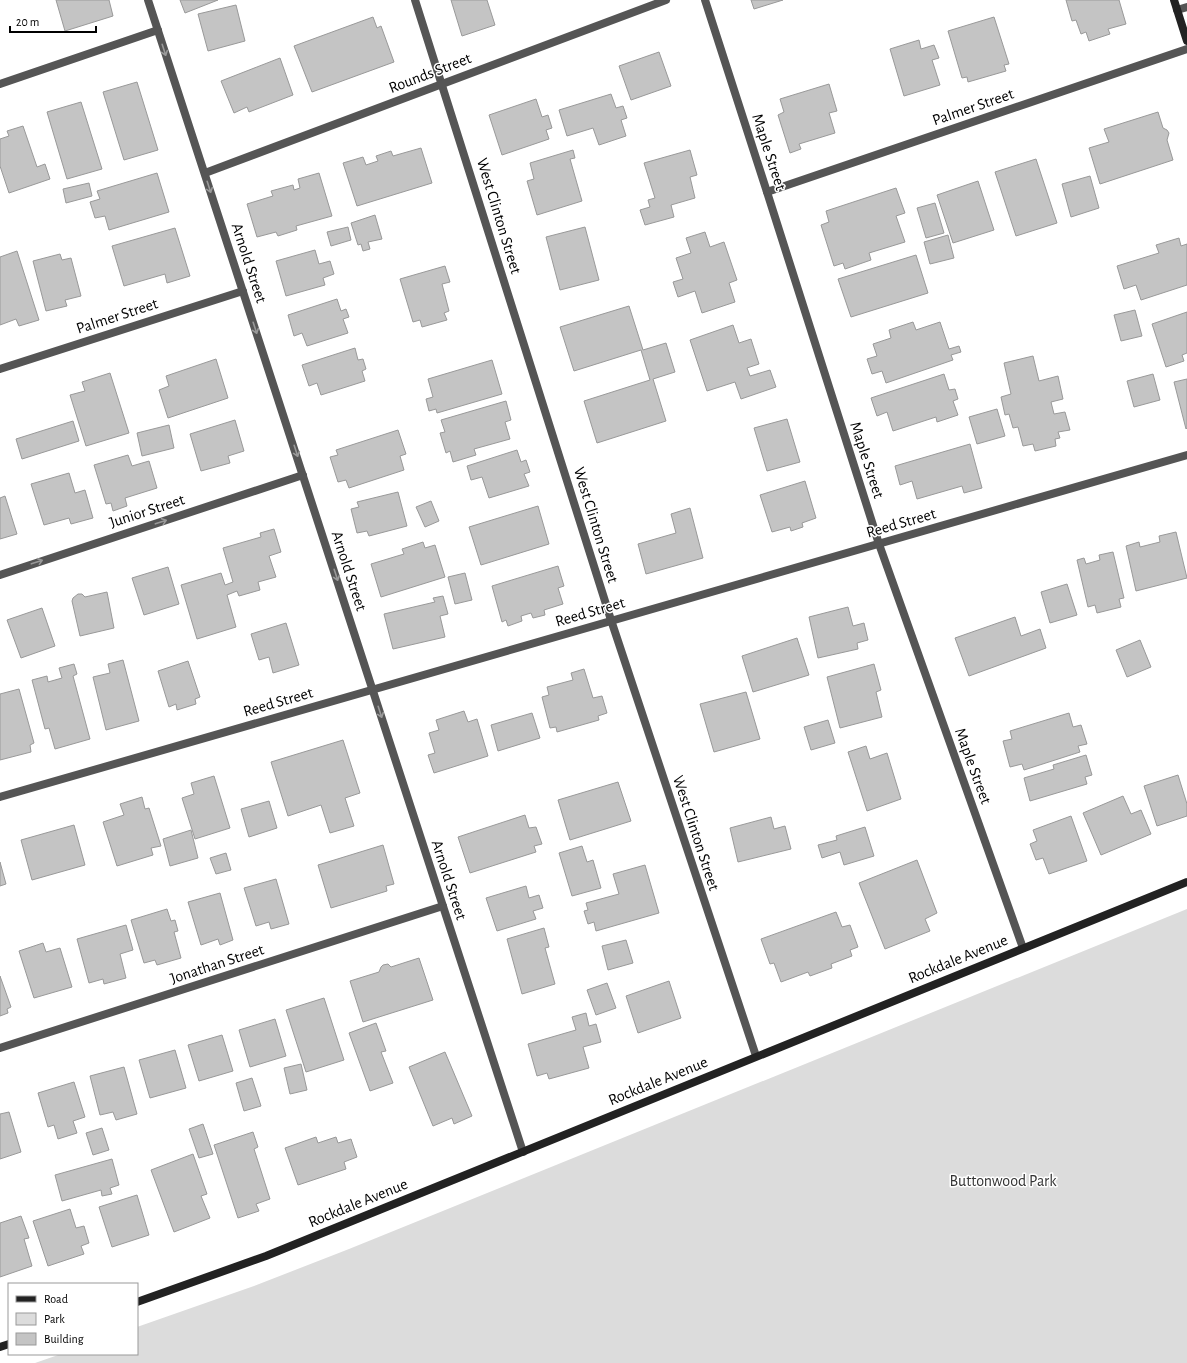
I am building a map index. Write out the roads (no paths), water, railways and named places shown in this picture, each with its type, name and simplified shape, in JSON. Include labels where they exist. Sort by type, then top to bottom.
[{"type":"main road","points":[[1174,0],[1187,41]]},
{"type":"main road","name":"Rockdale Avenue","points":[[138,1302],[266,1256],[1187,882]]},
{"type":"street","name":"Arnold Street","points":[[148,0],[523,1152]]},
{"type":"street","name":"West Clinton Street","points":[[415,0],[611,620],[756,1056]]},
{"type":"street","name":"Rounds Street","points":[[205,173],[666,0]]},
{"type":"street","name":"Maple Street","points":[[705,0],[768,192],[879,544],[1023,948]]},
{"type":"street","points":[[1177,10],[1187,7]]},
{"type":"street","points":[[0,84],[158,30]]},
{"type":"street","name":"Palmer Street","points":[[768,192],[1187,49]]},
{"type":"street","name":"Palmer Street","points":[[0,369],[243,290]]},
{"type":"street","name":"Reed Street","points":[[0,797],[1187,455]]},
{"type":"street","name":"Junior Street","points":[[0,575],[303,475]]},
{"type":"street","name":"Jonathan Street","points":[[0,1048],[443,906]]},
{"type":"park label","name":"Buttonwood Park","points":[[1003,1181]]}]
